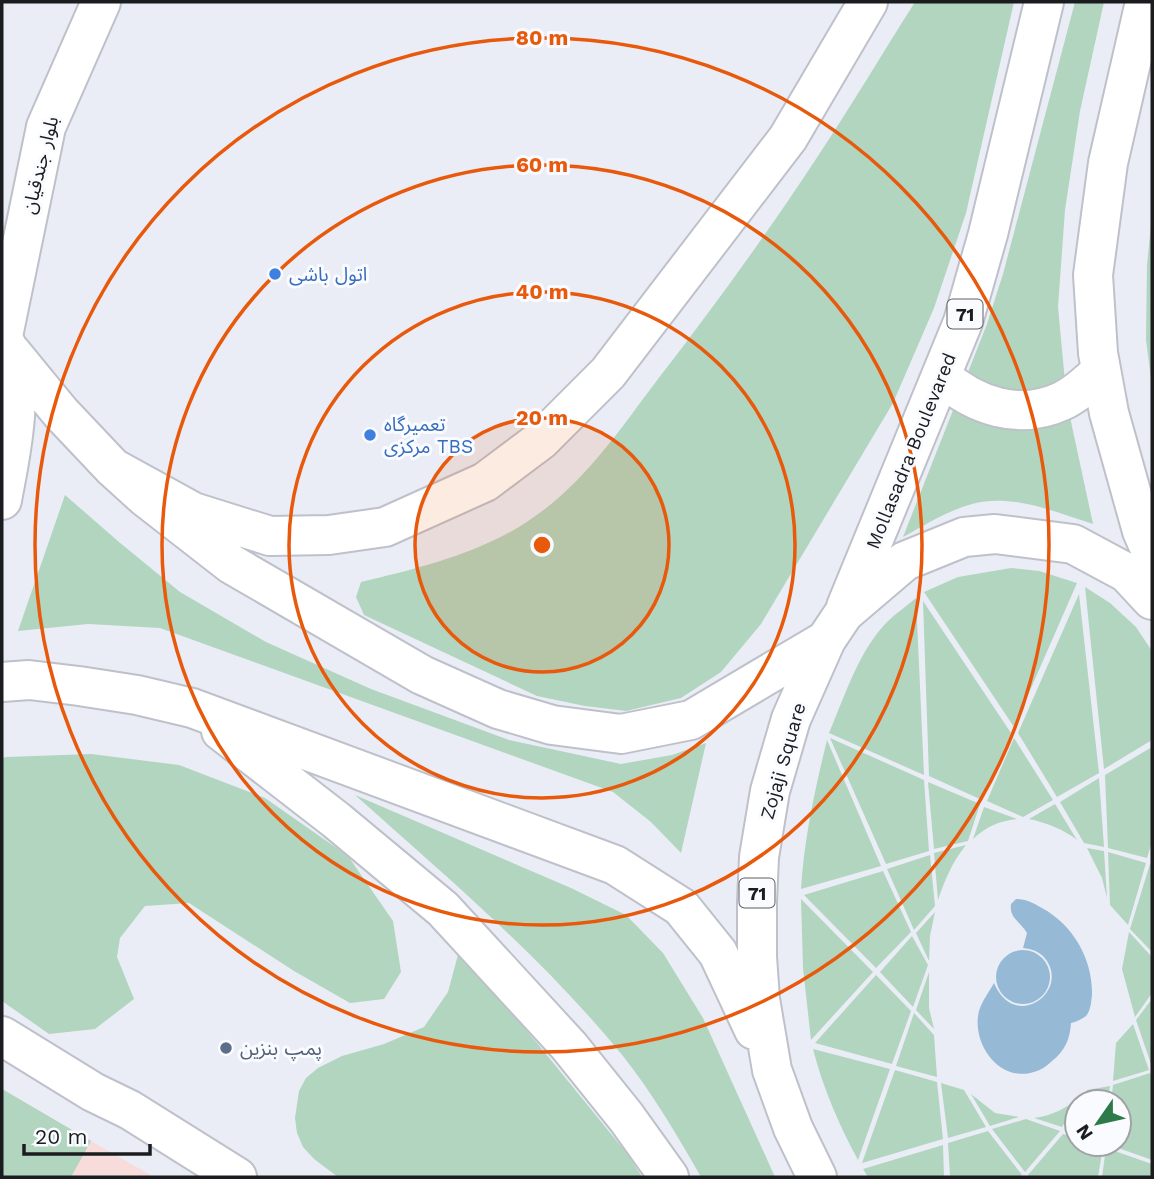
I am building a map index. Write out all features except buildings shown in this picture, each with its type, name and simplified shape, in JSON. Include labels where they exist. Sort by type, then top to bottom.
[{"type":"main road","name":"بلوار جندقیان","points":[[2,500],[14,433],[16,394],[5,341],[46,127],[102,2]]},
{"type":"main road","points":[[113,468],[193,512],[270,536],[329,536],[385,527],[485,482],[541,440],[608,373],[788,138],[868,2]]},
{"type":"main road","name":"Mollasadra Boulevared","points":[[835,626],[963,322],[988,234],[1044,2]]},
{"type":"main road","points":[[1145,2],[1108,163],[1093,275],[1098,353],[1109,413],[1142,531],[1152,554]]},
{"type":"main road","points":[[5,341],[61,413],[113,468],[145,498],[231,564],[422,675],[498,709],[552,725],[621,734],[691,720],[835,626]]},
{"type":"main road","points":[[941,376],[956,390],[974,399],[993,406],[1014,409],[1038,408],[1062,401],[1084,387],[1101,371]]},
{"type":"main road","name":"Zojaji Square","points":[[817,1177],[793,1128],[772,1070],[760,999],[757,902],[759,857],[770,791],[791,719],[835,626],[905,561],[964,537],[995,534],[1073,544],[1127,573],[1152,600]]},
{"type":"main road","points":[[2,682],[29,680],[90,688],[137,695],[192,708],[615,865],[681,907],[718,953],[772,1070]]},
{"type":"main road","points":[[192,708],[336,820],[443,909],[569,1046],[626,1117],[669,1177]]},
{"type":"main road","points":[[2,1036],[93,1092],[130,1110],[236,1177]]},
{"type":"shaded area","points":[[2,1089],[91,1141],[154,1177],[2,1177]]},
{"type":"green space","points":[[915,2],[1014,2],[966,213],[934,308],[893,403],[761,624],[721,672],[681,698],[626,711],[585,706],[537,696],[364,615],[356,597],[361,582],[429,565],[495,540],[534,517],[570,488],[586,471],[759,243],[829,140]]},
{"type":"green space","points":[[1075,2],[1104,2],[1080,111],[1065,210],[1058,307],[1067,403],[1093,524],[1033,505],[987,501],[954,510],[903,537],[987,324],[1003,274]]},
{"type":"green space","points":[[1152,214],[1152,386],[1146,340],[1147,265]]},
{"type":"green space","points":[[65,495],[180,592],[266,642],[371,689],[509,740],[621,764],[672,755],[706,743],[681,853],[651,822],[613,792],[160,628],[88,624],[18,631]]},
{"type":"green space","points":[[1011,568],[1039,571],[1077,583],[1014,727],[924,592],[958,577]]},
{"type":"green space","points":[[1085,587],[1110,603],[1136,627],[1152,651],[1152,740],[1104,769]]},
{"type":"green space","points":[[1079,594],[1099,773],[1057,797],[1018,733]]},
{"type":"green space","points":[[916,598],[924,775],[829,733],[868,647],[887,622]]},
{"type":"green space","points":[[923,601],[1011,733],[982,800],[929,776]]},
{"type":"green space","points":[[830,738],[924,780],[929,851],[886,864]]},
{"type":"green space","points":[[1014,738],[1053,800],[1023,817],[987,801]]},
{"type":"green space","points":[[827,740],[881,866],[801,889],[811,814]]},
{"type":"green space","points":[[1152,747],[1152,842],[1147,858],[1108,848],[1105,775]]},
{"type":"green space","points":[[91,754],[179,765],[265,798],[348,856],[393,921],[401,972],[384,999],[350,1003],[294,971],[189,903],[145,906],[120,938],[117,957],[134,999],[95,1029],[49,1034],[2,1001],[2,758]]},
{"type":"green space","points":[[1099,778],[1104,847],[1084,843],[1060,802]]},
{"type":"green space","points":[[928,782],[980,804],[968,841],[934,849]]},
{"type":"green space","points":[[355,795],[571,888],[626,915],[663,953],[703,1018],[775,1177],[701,1177],[644,1085],[593,1020],[494,920]]},
{"type":"green space","points":[[1055,804],[1077,840],[1055,827],[1029,819]]},
{"type":"green space","points":[[984,807],[1017,819],[994,825],[973,839]]},
{"type":"green space","points":[[966,845],[949,871],[938,900],[934,853]]},
{"type":"green space","points":[[1087,848],[1104,851],[1107,898],[1102,878]]},
{"type":"green space","points":[[1108,852],[1146,863],[1128,925],[1110,905]]},
{"type":"green space","points":[[930,855],[935,906],[914,930],[887,869]]},
{"type":"green space","points":[[1150,864],[1152,865],[1152,952],[1130,929]]},
{"type":"green space","points":[[883,871],[911,932],[876,968],[804,895]]},
{"type":"green space","points":[[801,899],[873,972],[811,1040],[803,968]]},
{"type":"green space","points":[[935,912],[930,936],[929,961],[916,933]]},
{"type":"green space","points":[[1129,932],[1152,957],[1152,993],[1135,1017],[1122,969]]},
{"type":"green space","points":[[912,936],[928,965],[913,1007],[880,972]]},
{"type":"green space","points":[[459,951],[629,1156],[642,1177],[338,1177],[303,1147],[295,1118],[299,1091],[306,1078],[318,1068],[342,1056],[384,1044],[424,1027],[448,992]]},
{"type":"green space","points":[[929,972],[929,1008],[934,1029],[916,1010]]},
{"type":"green space","points":[[876,975],[911,1011],[892,1064],[815,1043]]},
{"type":"green space","points":[[1152,999],[1152,1067],[1136,1020]]},
{"type":"green space","points":[[914,1013],[934,1035],[937,1077],[896,1066]]},
{"type":"green space","points":[[1133,1024],[1149,1070],[1113,1081],[1116,1043]]},
{"type":"green space","points":[[813,1049],[890,1069],[858,1160],[832,1106]]},
{"type":"green space","points":[[895,1070],[937,1082],[943,1139],[862,1163]]},
{"type":"green space","points":[[1150,1073],[1152,1160],[1133,1153],[1133,1088],[1113,1088],[1113,1085]]},
{"type":"green space","points":[[941,1083],[964,1090],[986,1127],[948,1138]]},
{"type":"green space","points":[[2,1089],[91,1141],[71,1177],[2,1177]]},
{"type":"green space","points":[[971,1094],[995,1113],[1019,1117],[990,1126]]},
{"type":"green space","points":[[1063,1109],[1062,1127],[1034,1118],[1047,1115]]},
{"type":"green space","points":[[1026,1119],[1060,1131],[1025,1172],[992,1129]]},
{"type":"green space","points":[[988,1131],[1022,1175],[950,1177],[948,1143]]},
{"type":"green space","points":[[1063,1134],[1063,1158],[1101,1158],[1098,1177],[1028,1175]]},
{"type":"green space","points":[[943,1145],[944,1177],[868,1177],[863,1169]]},
{"type":"green space","points":[[1133,1157],[1152,1164],[1152,1177],[1102,1177],[1105,1158]]},
{"type":"water","points":[[1016,899],[1042,908],[1072,934],[1085,956],[1092,995],[1088,1014],[1071,1023],[1068,1039],[1060,1053],[1041,1069],[1021,1074],[1010,1072],[990,1058],[979,1036],[978,1023],[980,1007],[994,983],[1003,997],[1014,1004],[1025,1006],[1045,995],[1050,985],[1052,973],[1047,961],[1036,951],[1023,948],[1027,933],[1013,916],[1011,909],[1011,904]]},
{"type":"water","points":[[1023,950],[1042,958],[1050,977],[1042,996],[1023,1004],[1004,996],[996,977],[1004,958]]},
{"type":"place","name":"اتول باشی","points":[[275,274]]},
{"type":"place","name":"تعمیرگاه مرکزی TBS","points":[[370,435]]},
{"type":"place","name":"پمپ بنزین","points":[[226,1048]]}]
